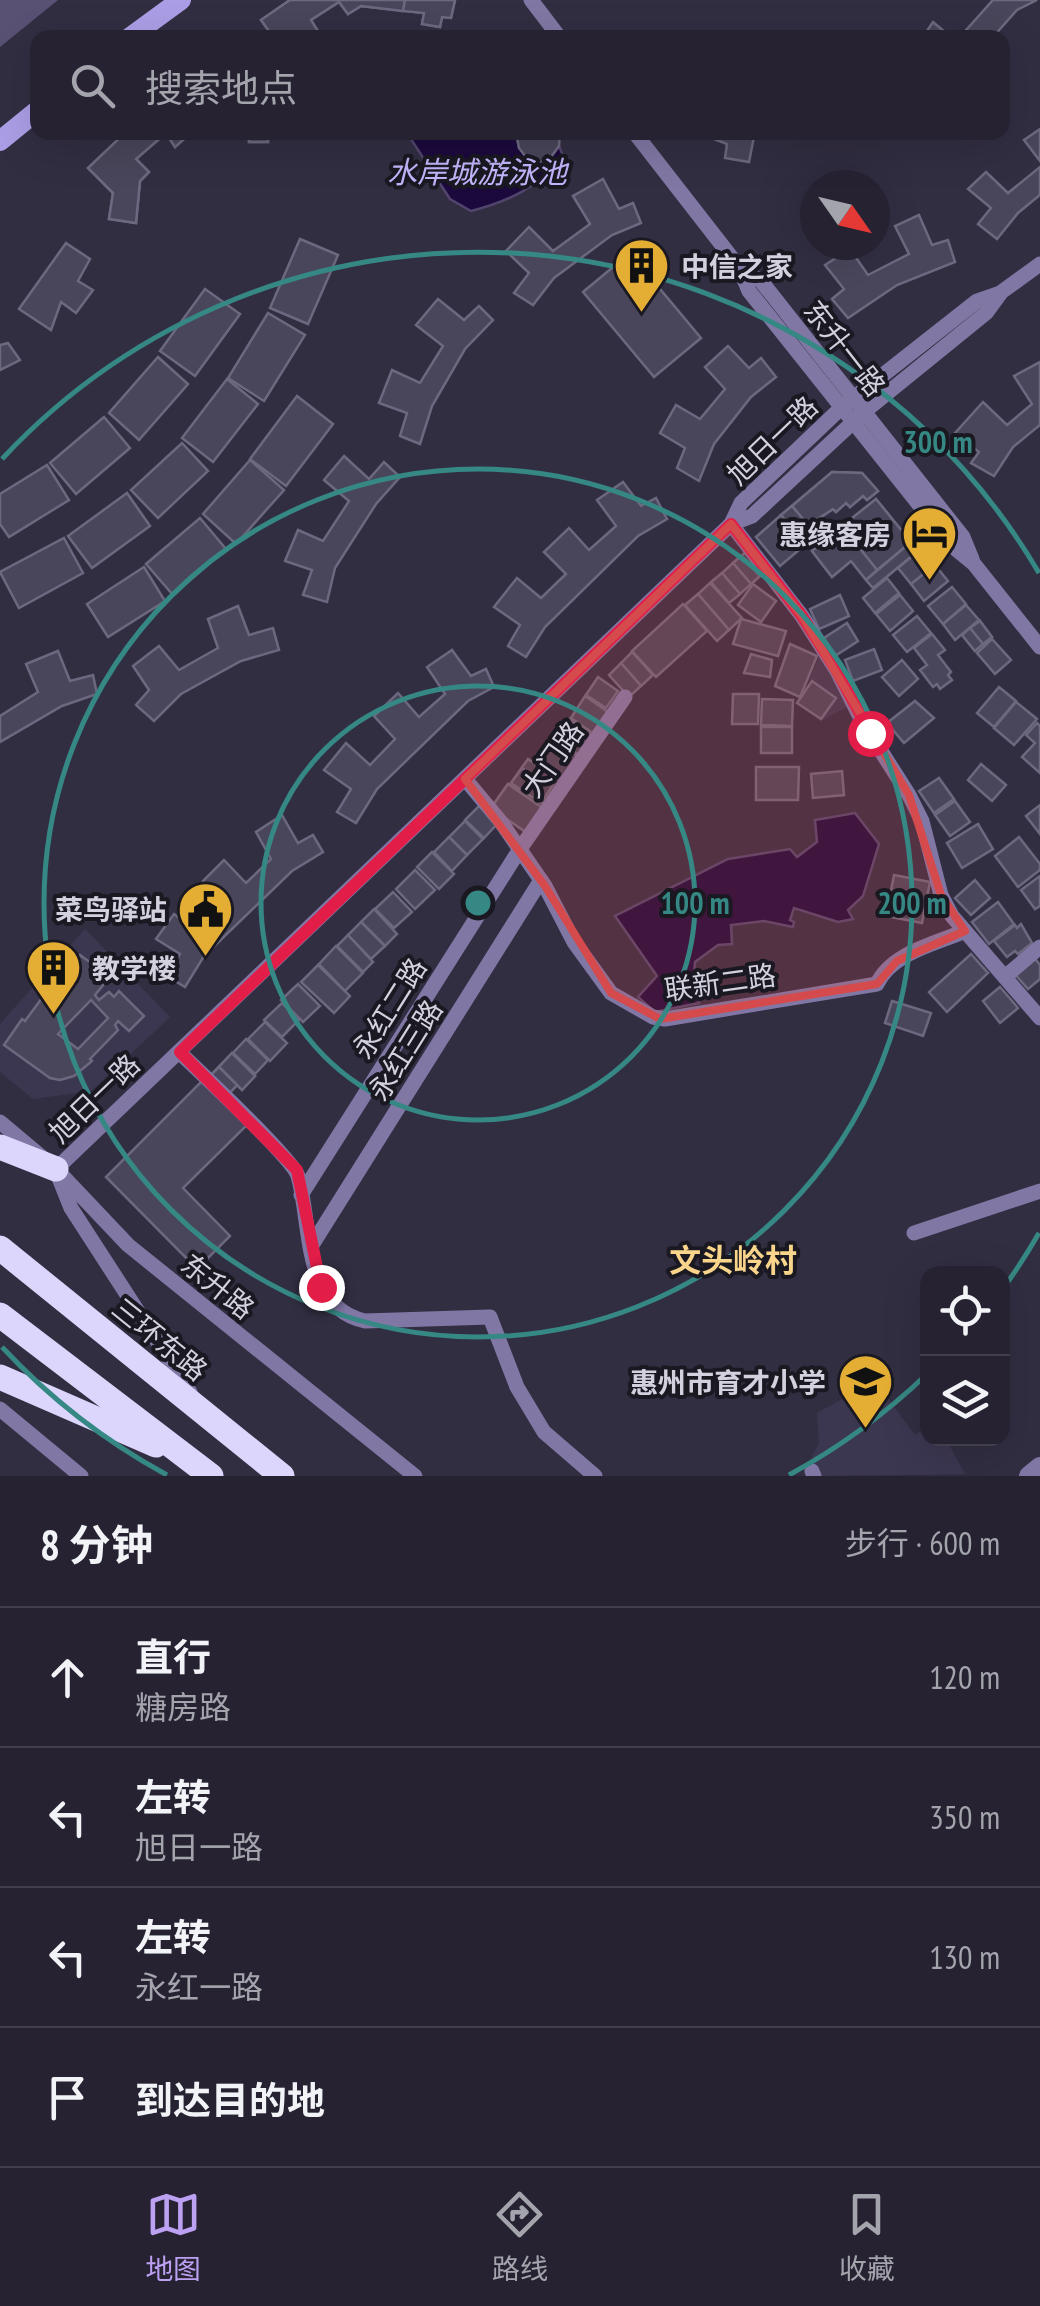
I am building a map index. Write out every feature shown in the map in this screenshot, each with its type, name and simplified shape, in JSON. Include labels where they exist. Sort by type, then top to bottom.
[{"type":"highway","points":[[0,1147],[56,1170]]},
{"type":"highway","name":"三环东路","points":[[0,1248],[282,1476]]},
{"type":"highway","points":[[0,1315],[201,1468]]},
{"type":"highway","points":[[0,1377],[201,1468]]},
{"type":"main road","points":[[141,30],[181,0]]},
{"type":"main road","points":[[0,141],[30,117]]},
{"type":"street","points":[[531,0],[554,30]]},
{"type":"street","name":"东升一路","points":[[640,140],[738,267],[749,291],[847,403],[952,546],[974,564],[1040,648]]},
{"type":"street","name":"旭日一路","points":[[56,1170],[731,524],[741,503],[847,403],[977,301],[1000,292],[1040,264]]},
{"type":"street","name":"旭日一路","points":[[731,524],[752,516],[858,417],[986,312],[1000,292]]},
{"type":"street","points":[[731,524],[802,616],[906,789],[922,821],[941,894],[965,931],[1040,1018]]},
{"type":"street","name":"大门路","points":[[520,849],[625,697]]},
{"type":"street","name":"联新二路","points":[[464,778],[520,849],[557,905],[572,940],[610,993],[660,1019],[877,984],[882,973],[897,960],[965,931]]},
{"type":"street","name":"永红二路","points":[[302,1195],[520,849]]},
{"type":"street","name":"永红三路","points":[[312,1245],[541,880]]},
{"type":"street","points":[[1006,976],[1040,948]]},
{"type":"street","points":[[180,1052],[297,1170],[324,1294],[334,1306],[352,1317],[374,1321],[490,1316],[517,1387],[544,1432],[595,1476]]},
{"type":"street","name":"东升路","points":[[0,1122],[56,1170],[128,1246],[414,1476]]},
{"type":"street","points":[[56,1170],[70,1208],[203,1412]]},
{"type":"street","points":[[914,1233],[1040,1192]]},
{"type":"street","points":[[0,1409],[81,1476]]},
{"type":"street","points":[[1029,1476],[1040,1467]]},
{"type":"highlighted area","points":[[731,524],[802,616],[909,795],[941,895],[965,931],[897,961],[877,984],[660,1019],[611,993],[545,886],[465,779]]},
{"type":"shaded area","points":[[0,0],[58,0],[0,47]]},
{"type":"shaded area","points":[[819,657],[847,707],[823,720],[797,703],[811,682]]},
{"type":"shaded area","points":[[85,929],[170,1017],[91,1091],[33,1099],[0,1072],[0,1024]]},
{"type":"shaded area","name":"惠州市育才小学","points":[[875,1381],[915,1435],[920,1432],[920,1446],[950,1446],[965,1474],[820,1476],[812,1456],[819,1443],[817,1413]]},
{"type":"water","name":"水岸城游泳池","points":[[412,140],[517,140],[530,162],[548,161],[559,146],[564,158],[522,192],[471,211],[450,199]]},
{"type":"water","points":[[855,813],[879,844],[863,896],[848,910],[853,919],[838,922],[794,908],[790,920],[793,927],[764,921],[731,925],[732,944],[718,945],[695,962],[693,985],[699,1003],[655,1012],[638,997],[657,976],[615,916],[728,859],[790,849],[797,857],[817,842],[815,820]]},
{"type":"building","points":[[290,0],[455,0],[451,18],[442,17],[440,27],[422,24],[424,13],[361,6],[348,14],[339,2],[311,20],[317,30],[268,30],[261,20]]},
{"type":"building","points":[[290,0],[405,0],[403,11],[361,6],[348,14],[339,2],[311,20],[317,30],[268,30],[261,20]]},
{"type":"building","points":[[405,0],[455,0],[451,18],[442,17],[440,27],[422,24],[424,13],[403,11]]},
{"type":"building","points":[[993,0],[1037,0],[1017,10],[999,30],[966,30]]},
{"type":"building","points":[[1040,129],[1040,161],[1024,140]]},
{"type":"building","points":[[118,140],[158,140],[136,159],[149,172],[140,181],[136,223],[109,219],[113,193],[88,168]]},
{"type":"building","points":[[118,140],[158,140],[136,159],[149,172],[140,181],[136,223],[109,219],[113,193],[88,168]]},
{"type":"building","points":[[518,140],[559,140],[548,161],[530,162]]},
{"type":"building","points":[[717,140],[753,140],[749,162],[725,158],[727,144]]},
{"type":"building","points":[[1040,167],[1040,195],[1018,213],[997,239],[978,224],[991,208],[968,189],[986,172],[1008,193]]},
{"type":"building","points":[[603,179],[619,209],[633,203],[641,223],[612,235],[554,278],[533,305],[514,293],[529,273],[506,251],[529,227],[553,251],[590,224],[573,196]]},
{"type":"building","points":[[919,215],[932,245],[948,240],[955,262],[897,285],[848,318],[832,299],[844,289],[825,265],[833,260],[858,260],[868,275],[909,254],[895,226]]},
{"type":"building","points":[[300,239],[338,255],[308,324],[270,308]]},
{"type":"building","points":[[66,243],[90,259],[78,281],[93,290],[76,313],[61,302],[51,330],[19,309]]},
{"type":"building","name":"中信之家","points":[[630,253],[701,338],[654,377],[583,292]]},
{"type":"building","points":[[205,289],[240,314],[195,376],[160,351]]},
{"type":"building","points":[[438,299],[464,320],[479,306],[493,320],[465,349],[432,406],[420,444],[400,436],[407,413],[379,403],[392,370],[420,383],[443,346],[416,325]]},
{"type":"building","points":[[268,313],[305,335],[264,401],[228,378]]},
{"type":"building","points":[[8,343],[20,360],[0,370],[0,345]]},
{"type":"building","points":[[728,346],[749,368],[761,358],[776,377],[751,397],[714,444],[699,481],[677,468],[685,448],[660,433],[676,405],[700,419],[725,389],[705,367]]},
{"type":"building","points":[[158,357],[188,384],[139,440],[109,413]]},
{"type":"building","points":[[1040,362],[1040,425],[1013,447],[994,476],[971,463],[979,452],[955,433],[983,402],[1007,425],[1032,404],[1014,376]]},
{"type":"building","points":[[227,379],[258,404],[213,462],[182,438]]},
{"type":"building","points":[[297,396],[333,424],[286,486],[250,459]]},
{"type":"building","points":[[104,417],[130,448],[76,494],[50,463]]},
{"type":"building","points":[[182,443],[208,471],[158,518],[131,490]]},
{"type":"building","points":[[344,456],[369,479],[384,462],[400,477],[376,504],[335,568],[327,602],[303,595],[312,570],[285,561],[298,530],[323,541],[349,501],[324,480]]},
{"type":"building","points":[[250,460],[284,490],[236,544],[203,514]]},
{"type":"building","points":[[47,465],[69,500],[9,537],[0,524],[0,494]]},
{"type":"building","points":[[832,472],[862,473],[878,491],[867,500],[863,496],[850,507],[846,503],[836,512],[833,509],[797,534],[781,515]]},
{"type":"building","points":[[832,472],[862,473],[878,491],[867,500],[863,496],[850,507],[846,503],[836,512],[833,509],[808,525],[792,506]]},
{"type":"building","points":[[623,482],[641,506],[656,498],[667,519],[638,536],[545,627],[526,657],[508,646],[520,625],[494,607],[517,578],[541,598],[566,574],[544,552],[569,528],[589,550],[616,526],[597,500]]},
{"type":"building","points":[[127,493],[150,526],[92,568],[68,536]]},
{"type":"building","points":[[876,499],[918,551],[873,588],[851,561],[832,577],[812,551]]},
{"type":"building","points":[[876,499],[911,542],[877,570],[842,526]]},
{"type":"building","points":[[792,506],[808,525],[797,534],[781,515]]},
{"type":"building","points":[[781,515],[806,544],[780,566],[756,537]]},
{"type":"building","points":[[200,518],[226,549],[173,595],[146,564]]},
{"type":"building","points":[[842,526],[877,570],[866,580],[851,561],[832,577],[812,551]]},
{"type":"building","points":[[64,538],[83,573],[19,608],[0,572]]},
{"type":"building","points":[[911,542],[918,551],[873,588],[866,580]]},
{"type":"building","points":[[922,548],[935,565],[911,584],[898,568]]},
{"type":"building","points":[[746,552],[758,566],[754,570],[760,576],[751,584],[733,563]]},
{"type":"building","points":[[741,556],[760,576],[751,584],[733,563]]},
{"type":"building","points":[[733,563],[751,584],[740,594],[722,573]]},
{"type":"building","name":"惠缘客房","points":[[935,565],[948,581],[924,601],[911,584]]},
{"type":"building","points":[[144,567],[165,601],[108,637],[87,604]]},
{"type":"building","points":[[722,573],[740,594],[729,603],[711,582]]},
{"type":"building","points":[[887,578],[899,593],[875,613],[863,598]]},
{"type":"building","points":[[710,583],[742,618],[729,630],[698,594]]},
{"type":"building","points":[[753,584],[776,601],[761,622],[738,605]]},
{"type":"building","points":[[952,587],[966,604],[943,624],[928,606]]},
{"type":"building","points":[[698,594],[729,630],[717,641],[685,605]]},
{"type":"building","points":[[840,595],[849,616],[819,629],[810,609]]},
{"type":"building","points":[[900,595],[913,611],[890,631],[876,614]]},
{"type":"building","points":[[683,604],[707,631],[656,677],[632,651]]},
{"type":"building","points":[[966,605],[979,620],[955,640],[943,624]]},
{"type":"building","points":[[238,606],[249,635],[273,628],[279,650],[241,661],[181,694],[154,721],[136,705],[149,690],[133,666],[159,646],[179,670],[218,648],[208,619]]},
{"type":"building","points":[[917,616],[931,633],[907,652],[893,635]]},
{"type":"building","points":[[741,619],[786,631],[778,656],[733,644]]},
{"type":"building","points":[[980,621],[992,637],[975,651],[962,635]]},
{"type":"building","points":[[980,621],[992,637],[983,644],[970,628]]},
{"type":"building","points":[[847,623],[858,641],[835,656],[824,638]]},
{"type":"building","points":[[970,628],[983,644],[975,651],[962,635]]},
{"type":"building","points":[[932,634],[945,650],[938,655],[951,672],[948,675],[952,680],[940,689],[937,684],[933,687],[920,670],[927,665],[914,648]]},
{"type":"building","points":[[992,639],[1011,660],[995,674],[977,653]]},
{"type":"building","points":[[790,644],[817,656],[800,697],[775,686]]},
{"type":"building","points":[[874,649],[882,670],[853,681],[845,660]]},
{"type":"building","points":[[452,650],[471,676],[486,669],[494,687],[468,701],[377,789],[356,823],[337,812],[351,789],[324,770],[346,743],[370,765],[395,739],[374,716],[398,693],[419,717],[445,694],[427,667]]},
{"type":"building","points":[[58,651],[70,681],[93,675],[97,694],[62,706],[0,742],[0,716],[38,692],[26,664]]},
{"type":"building","points":[[632,652],[653,675],[641,686],[621,663]]},
{"type":"building","points":[[751,654],[772,660],[770,677],[744,673]]},
{"type":"building","points":[[902,660],[918,679],[899,696],[882,677]]},
{"type":"building","points":[[621,663],[641,686],[629,697],[609,675]]},
{"type":"building","points":[[598,677],[618,691],[606,708],[586,695]]},
{"type":"building","points":[[812,681],[836,698],[821,719],[797,703]]},
{"type":"building","points":[[999,687],[1016,701],[994,727],[977,713]]},
{"type":"building","points":[[733,694],[759,694],[758,724],[732,724]]},
{"type":"building","points":[[585,696],[608,712],[594,734],[571,718]]},
{"type":"building","points":[[762,699],[793,700],[792,726],[761,725]]},
{"type":"building","points":[[915,701],[934,718],[904,743],[887,723]]},
{"type":"building","points":[[1016,702],[1037,719],[1014,745],[994,728]]},
{"type":"building","points":[[569,719],[593,736],[579,755],[556,739]]},
{"type":"building","points":[[1037,723],[1040,773],[1022,757],[1035,743],[1026,735]]},
{"type":"building","points":[[761,727],[792,727],[792,753],[761,753]]},
{"type":"building","points":[[555,741],[577,756],[564,782],[539,764]]},
{"type":"building","points":[[528,759],[557,779],[541,803],[511,783]]},
{"type":"building","points":[[981,764],[1006,785],[992,801],[968,780]]},
{"type":"building","points":[[539,767],[557,779],[541,803],[523,791]]},
{"type":"building","points":[[756,767],[799,767],[798,800],[756,800]]},
{"type":"building","points":[[522,768],[533,776],[523,791],[511,783]]},
{"type":"building","points":[[842,771],[844,795],[813,798],[811,774]]},
{"type":"building","points":[[939,778],[954,799],[934,813],[919,791]]},
{"type":"building","points":[[508,784],[544,809],[527,833],[491,808]]},
{"type":"building","points":[[508,784],[544,809],[527,833],[491,808]]},
{"type":"building","points":[[955,801],[970,822],[950,836],[935,815]]},
{"type":"building","points":[[481,804],[499,822],[484,838],[465,820]]},
{"type":"building","points":[[1040,805],[1040,834],[1026,816]]},
{"type":"building","points":[[282,815],[298,843],[313,835],[323,852],[292,871],[204,956],[185,987],[167,976],[180,954],[156,939],[174,914],[196,931],[223,903],[203,881],[224,860],[246,883],[271,859],[256,832]]},
{"type":"building","points":[[465,821],[483,839],[467,855],[449,837]]},
{"type":"building","points":[[978,824],[993,849],[962,868],[947,843]]},
{"type":"building","points":[[449,837],[467,855],[452,871],[434,852]]},
{"type":"building","points":[[1019,837],[1040,864],[1040,870],[1018,887],[995,856]]},
{"type":"building","points":[[432,852],[454,874],[439,889],[417,867]]},
{"type":"building","points":[[415,870],[435,890],[415,909],[396,889]]},
{"type":"building","points":[[894,875],[930,882],[922,923],[886,916]]},
{"type":"building","points":[[1040,876],[1040,906],[1035,909],[1021,890]]},
{"type":"building","points":[[975,880],[990,898],[971,915],[955,898]]},
{"type":"building","points":[[393,892],[412,912],[394,928],[375,909]]},
{"type":"building","points":[[998,902],[1014,924],[989,944],[972,922]]},
{"type":"building","points":[[374,909],[397,934],[385,946],[361,922]]},
{"type":"building","points":[[361,922],[385,946],[371,959],[348,935]]},
{"type":"building","points":[[1021,924],[1032,943],[1007,957],[994,941]]},
{"type":"building","points":[[348,935],[373,962],[363,972],[337,946]]},
{"type":"building","points":[[336,946],[363,973],[345,991],[319,964]]},
{"type":"building","points":[[971,954],[988,973],[947,1012],[929,992]]},
{"type":"building","name":"教学楼","points":[[80,955],[105,973],[100,981],[104,984],[95,995],[99,1000],[109,992],[114,997],[119,991],[144,1016],[129,1031],[118,1021],[118,1030],[92,1061],[74,1076],[60,1080],[50,1078],[4,1045],[22,1019],[25,1021],[42,998],[45,1000],[62,976],[65,978]],"holes":[[[91,1000],[108,1018],[78,1049],[58,1034]]]},
{"type":"building","points":[[1032,955],[1040,965],[1040,979],[1028,989],[1013,972]]},
{"type":"building","points":[[318,965],[350,996],[334,1013],[301,982]]},
{"type":"building","points":[[298,984],[320,1006],[303,1022],[281,1000]]},
{"type":"building","points":[[1000,987],[1018,1008],[1000,1023],[983,1001]]},
{"type":"building","points":[[892,1001],[931,1013],[923,1036],[885,1023]]},
{"type":"building","points":[[282,1003],[299,1020],[282,1037],[264,1020]]},
{"type":"building","points":[[265,1022],[287,1043],[270,1061],[248,1039]]},
{"type":"building","points":[[246,1039],[268,1060],[255,1074],[233,1053]]},
{"type":"building","points":[[232,1053],[255,1076],[242,1090],[237,1085],[226,1097],[207,1079]]},
{"type":"building","points":[[232,1053],[255,1076],[242,1090],[219,1067]]},
{"type":"building","points":[[219,1067],[237,1085],[226,1097],[207,1079]]},
{"type":"building","points":[[203,1080],[247,1125],[183,1188],[230,1236],[197,1269],[106,1177]]},
{"type":"place","name":"中信之家","points":[[642,315]]},
{"type":"place","name":"惠缘客房","points":[[930,583]]},
{"type":"place","name":"菜鸟驿站","points":[[206,958]]},
{"type":"place","name":"教学楼","points":[[53,1017]]},
{"type":"place","name":"惠州市育才小学","points":[[865,1431]]},
{"type":"district","name":"文头岭村","points":[[733,1260]]},
{"type":"route","points":[[321,1287],[297,1170],[180,1052],[731,524],[802,616],[870,733]]}]
